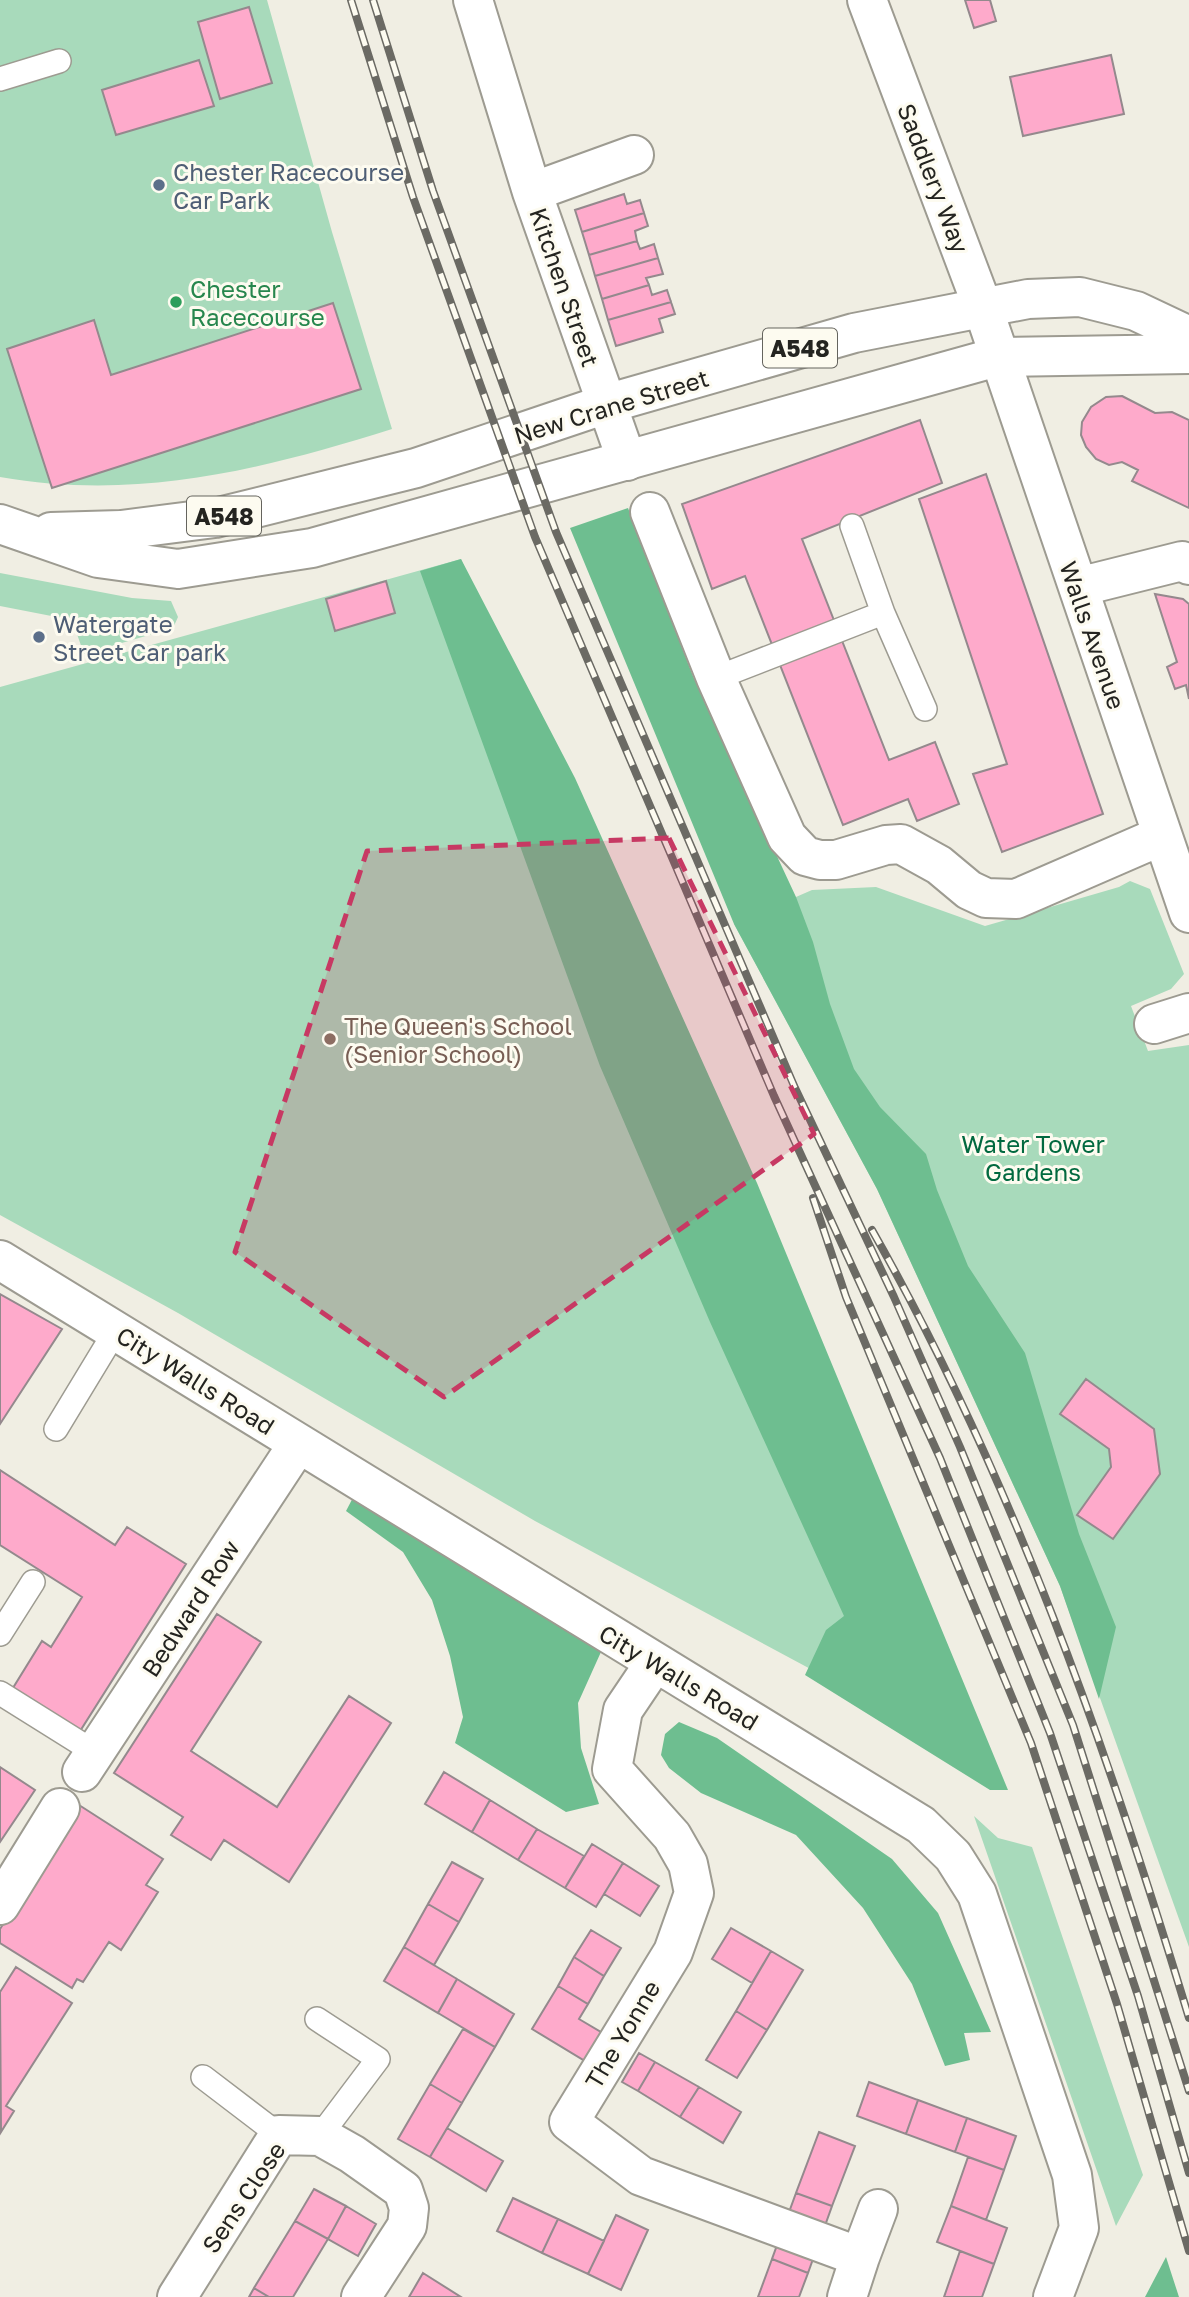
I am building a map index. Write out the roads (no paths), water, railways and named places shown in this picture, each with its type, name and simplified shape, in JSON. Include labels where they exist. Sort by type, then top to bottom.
[{"type":"street","name":"Kitchen Street","points":[[473,0],[532,192],[627,461]]},
{"type":"street","name":"Saddlery Way","points":[[867,0],[998,357]]},
{"type":"street","name":"Kitchen Street","points":[[532,192],[634,155]]},
{"type":"street","name":"New Crane Street","points":[[14,528],[121,530],[215,518],[416,468],[606,404],[854,333],[1028,299],[1080,297],[1136,311],[1189,336]]},
{"type":"street","name":"New Crane Street","points":[[14,528],[98,558],[178,569],[312,548],[998,357],[1189,354]]},
{"type":"street","name":"Walls Avenue","points":[[998,357],[1189,913]]},
{"type":"street","points":[[650,512],[716,678],[787,837],[805,856],[836,860],[886,845],[901,844],[939,865],[968,890],[986,898],[1016,899],[1161,836]]},
{"type":"street","points":[[1078,587],[1182,561],[1189,565]]},
{"type":"street","name":"City Walls Road","points":[[0,1260],[654,1664],[775,1734],[921,1825],[953,1856],[977,1894],[1072,2175],[1079,2228],[1053,2297]]},
{"type":"street","name":"Bedward Row","points":[[89,1763],[298,1444]]},
{"type":"street","name":"The Yonne","points":[[654,1664],[623,1710],[612,1769],[673,1836],[688,1864],[694,1893],[673,1952],[569,2122],[641,2176],[860,2257]]},
{"type":"street","points":[[0,1905],[60,1808]]},
{"type":"street","name":"Sens Close","points":[[177,2297],[279,2135],[320,2136],[352,2154],[403,2190],[409,2208],[407,2226],[361,2297]]},
{"type":"street","points":[[848,2297],[878,2209]]},
{"type":"lane","points":[[0,79],[59,61]]},
{"type":"lane","points":[[852,526],[883,613],[925,709]]},
{"type":"lane","points":[[716,678],[883,613]]},
{"type":"lane","points":[[56,1429],[116,1330]]},
{"type":"lane","points":[[0,1634],[33,1583]]},
{"type":"lane","points":[[0,1693],[89,1763]]},
{"type":"lane","points":[[317,2019],[377,2059],[320,2136]]},
{"type":"lane","points":[[203,2077],[279,2135]]},
{"type":"railway","points":[[351,0],[413,197],[535,537],[774,1096],[940,1458],[1050,1733],[1138,1996],[1189,2173]]},
{"type":"railway","points":[[373,0],[433,191],[556,532],[795,1088],[894,1297],[960,1447],[1073,1725],[1189,2091]]},
{"type":"railway","points":[[813,1198],[846,1297],[1031,1743],[1117,2004],[1189,2251]]},
{"type":"railway","points":[[872,1230],[969,1419],[1052,1615],[1125,1815],[1189,2018]]},
{"type":"place","name":"Chester Racecourse Car Park","points":[[159,185]]},
{"type":"place","name":"Chester Racecourse","points":[[176,302]]},
{"type":"place","name":"Watergate Street Car park","points":[[39,637]]},
{"type":"place","name":"The Queen's School (Senior School)","points":[[330,1039]]},
{"type":"park label","name":"Water Tower Gardens","points":[[1033,1157]]}]
